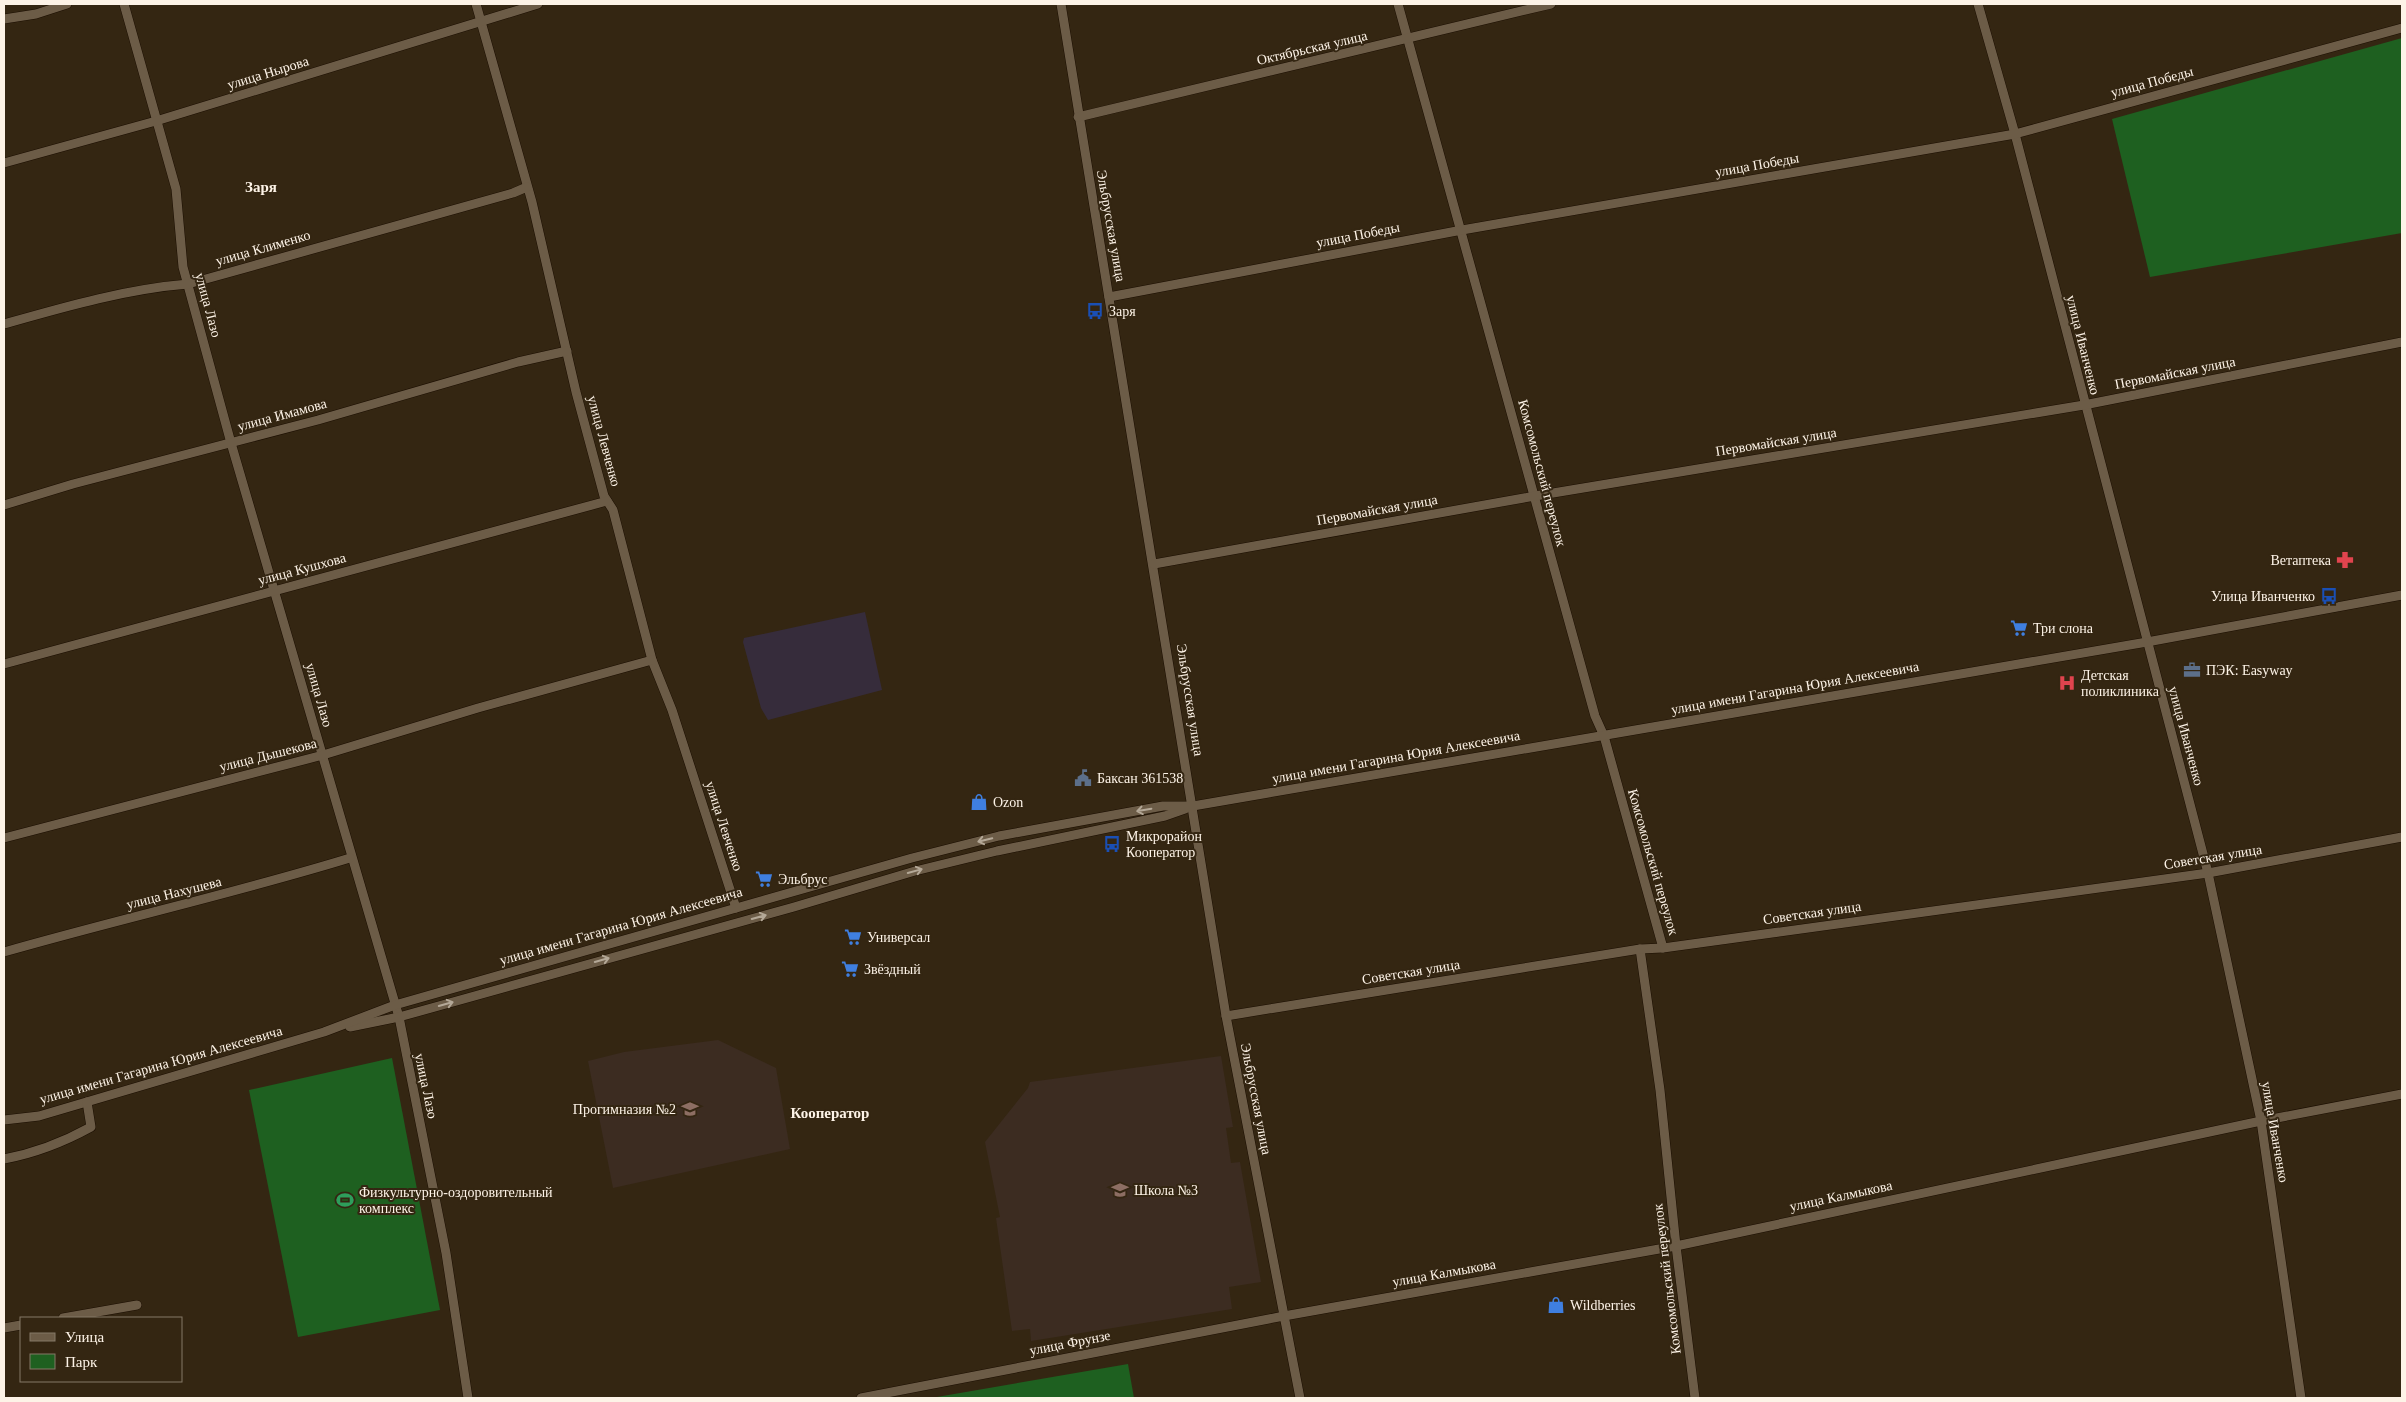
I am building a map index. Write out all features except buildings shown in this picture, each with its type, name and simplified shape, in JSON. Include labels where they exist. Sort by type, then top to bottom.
[{"type":"street","points":[[4,19],[36,14],[68,4]]},
{"type":"street","name":"улица Лазо","points":[[124,4],[176,189],[183,267],[231,443],[350,858],[399,1017],[446,1253],[468,1398]]},
{"type":"street","name":"улица Левченко","points":[[476,4],[527,187],[578,401],[608,501],[614,510],[652,660],[672,710],[736,908]]},
{"type":"street","name":"улица Нырова","points":[[4,163],[156,121],[538,4]]},
{"type":"street","name":"Эльбрусская улица","points":[[1061,4],[1078,117],[1154,564],[1226,1016],[1300,1398]]},
{"type":"street","name":"Комсомольский переулок","points":[[1398,4],[1595,716],[1604,736],[1663,948]]},
{"type":"street","name":"Октябрьская улица","points":[[1078,117],[1408,40],[1551,4]]},
{"type":"street","name":"улица Иванченко","points":[[1978,4],[2015,134],[2084,405],[2208,873],[2261,1121],[2301,1398]]},
{"type":"street","name":"улица Победы","points":[[1109,297],[1462,230],[2015,134],[2402,28]]},
{"type":"street","name":"улица Клименко","points":[[4,324],[148,288],[188,284],[513,193],[527,187]]},
{"type":"street","name":"Первомайская улица","points":[[1154,564],[1534,496],[2084,405],[2402,342]]},
{"type":"street","name":"улица Имамова","points":[[4,505],[73,484],[318,420],[518,362],[567,351]]},
{"type":"street","name":"улица Кушхова","points":[[4,664],[608,501]]},
{"type":"street","name":"улица имени Гагарина Юрия Алексеевича","points":[[4,1120],[39,1116],[324,1032],[395,1005],[995,837],[1163,806],[1193,806],[1604,736],[2147,642],[2402,595]]},
{"type":"street","name":"улица Дышекова","points":[[4,838],[65,824],[121,807],[322,755],[487,705],[652,660]]},
{"type":"street","name":"улица имени Гагарина Юрия Алексеевича","points":[[324,1032],[399,1017],[794,907],[915,871],[997,851],[1165,816],[1193,806]]},
{"type":"street","name":"Советская улица","points":[[1226,1016],[1640,949],[1663,948],[2208,873],[2402,837]]},
{"type":"street","name":"улица Нахушева","points":[[4,952],[108,923],[254,887],[350,858]]},
{"type":"street","name":"Комсомольский переулок","points":[[1640,949],[1660,1090],[1676,1246],[1695,1398]]},
{"type":"street","name":"улица Калмыкова","points":[[1284,1316],[1676,1246],[2261,1121],[2402,1094]]},
{"type":"street","points":[[4,1159],[26,1155],[58,1145],[91,1127],[87,1102]]},
{"type":"street","points":[[69,1317],[137,1305]]},
{"type":"street","name":"улица Фрунзе","points":[[862,1398],[1284,1316]]},
{"type":"street","points":[[4,1328],[20,1325]]},
{"type":"shaded area","points":[[865,612],[882,690],[768,720],[761,708],[743,642],[744,638]]},
{"type":"shaded area","name":"Прогимназия №2","points":[[718,1040],[776,1068],[790,1149],[613,1188],[588,1061],[624,1052]]},
{"type":"shaded area","name":"Школа №3","points":[[1221,1056],[1233,1127],[1226,1128],[1231,1163],[1240,1162],[1261,1282],[1229,1287],[1232,1309],[1031,1341],[1030,1329],[1012,1331],[996,1218],[1000,1217],[985,1142],[1028,1088],[1030,1082]]},
{"type":"green space","points":[[2402,38],[2402,233],[2150,277],[2112,119]]},
{"type":"green space","name":"Физкультурно-оздоровительный комплекс","points":[[392,1058],[440,1310],[298,1337],[249,1090]]},
{"type":"green space","points":[[1128,1364],[1134,1398],[931,1398]]},
{"type":"place","name":"Заря","points":[[1095,311]]},
{"type":"place","name":"Ветаптека","points":[[2345,560]]},
{"type":"place","name":"Улица Иванченко","points":[[2329,596]]},
{"type":"place","name":"Три слона","points":[[2019,628]]},
{"type":"place","name":"ПЭК: Easyway","points":[[2192,670]]},
{"type":"place","name":"Детская поликлиника","points":[[2067,683]]},
{"type":"place","name":"Баксан 361538","points":[[1083,778]]},
{"type":"place","name":"Ozon","points":[[979,802]]},
{"type":"place","name":"Микрорайон Кооператор","points":[[1112,844]]},
{"type":"place","name":"Эльбрус","points":[[764,879]]},
{"type":"place","name":"Универсал","points":[[853,937]]},
{"type":"place","name":"Звёздный","points":[[850,969]]},
{"type":"place","name":"Прогимназия №2","points":[[690,1109]]},
{"type":"place","name":"Школа №3","points":[[1120,1190]]},
{"type":"place","name":"Физкультурно-оздоровительный комплекс","points":[[345,1200]]},
{"type":"place","name":"Wildberries","points":[[1556,1305]]},
{"type":"district","name":"Заря","points":[[261,187]]},
{"type":"district","name":"Кооператор","points":[[830,1113]]}]
